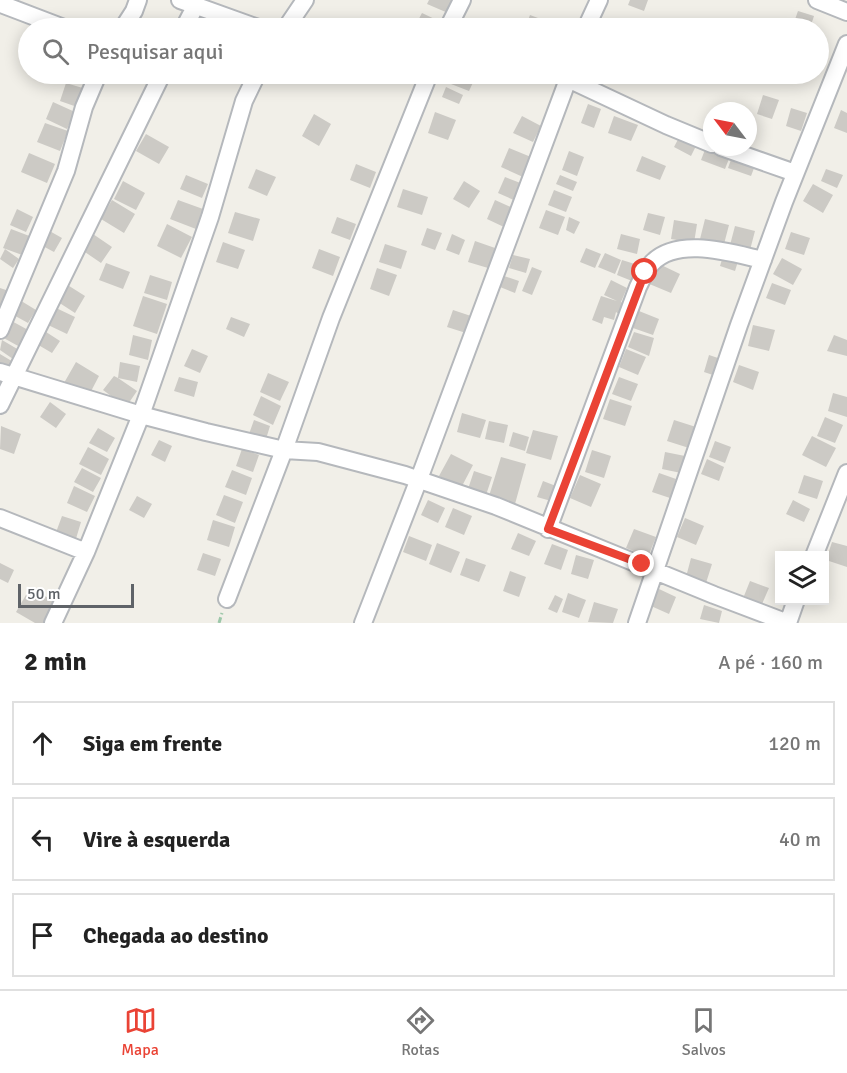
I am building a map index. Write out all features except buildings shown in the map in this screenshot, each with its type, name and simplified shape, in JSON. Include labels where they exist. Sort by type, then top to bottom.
[{"type":"street","points":[[129,18],[138,0]]},
{"type":"street","points":[[293,18],[305,0]]},
{"type":"street","points":[[453,18],[462,0]]},
{"type":"street","points":[[591,18],[599,0]]},
{"type":"street","points":[[817,0],[847,12]]},
{"type":"street","points":[[186,18],[188,3],[230,18]]},
{"type":"street","points":[[1,4],[38,18]]},
{"type":"street","points":[[637,623],[739,325],[795,173],[847,44]]},
{"type":"street","points":[[0,330],[66,171],[84,107],[94,84]]},
{"type":"street","points":[[0,405],[7,375],[157,84]]},
{"type":"street","points":[[53,623],[86,552],[141,415],[210,217],[244,101],[252,84]]},
{"type":"street","points":[[227,599],[331,318],[425,84]]},
{"type":"street","points":[[363,623],[566,84]]},
{"type":"street","points":[[585,84],[666,125],[703,140]]},
{"type":"street","points":[[747,156],[795,173]]},
{"type":"street","points":[[548,529],[638,287],[653,262],[673,251],[703,248],[763,260]]},
{"type":"street","points":[[7,375],[141,415],[284,450],[318,452],[419,479],[496,506],[548,529],[788,623],[794,605]]},
{"type":"street","points":[[816,551],[847,472]]},
{"type":"street","points":[[0,518],[86,552]]},
{"type":"route","points":[[642,564],[548,529],[645,272]]}]
